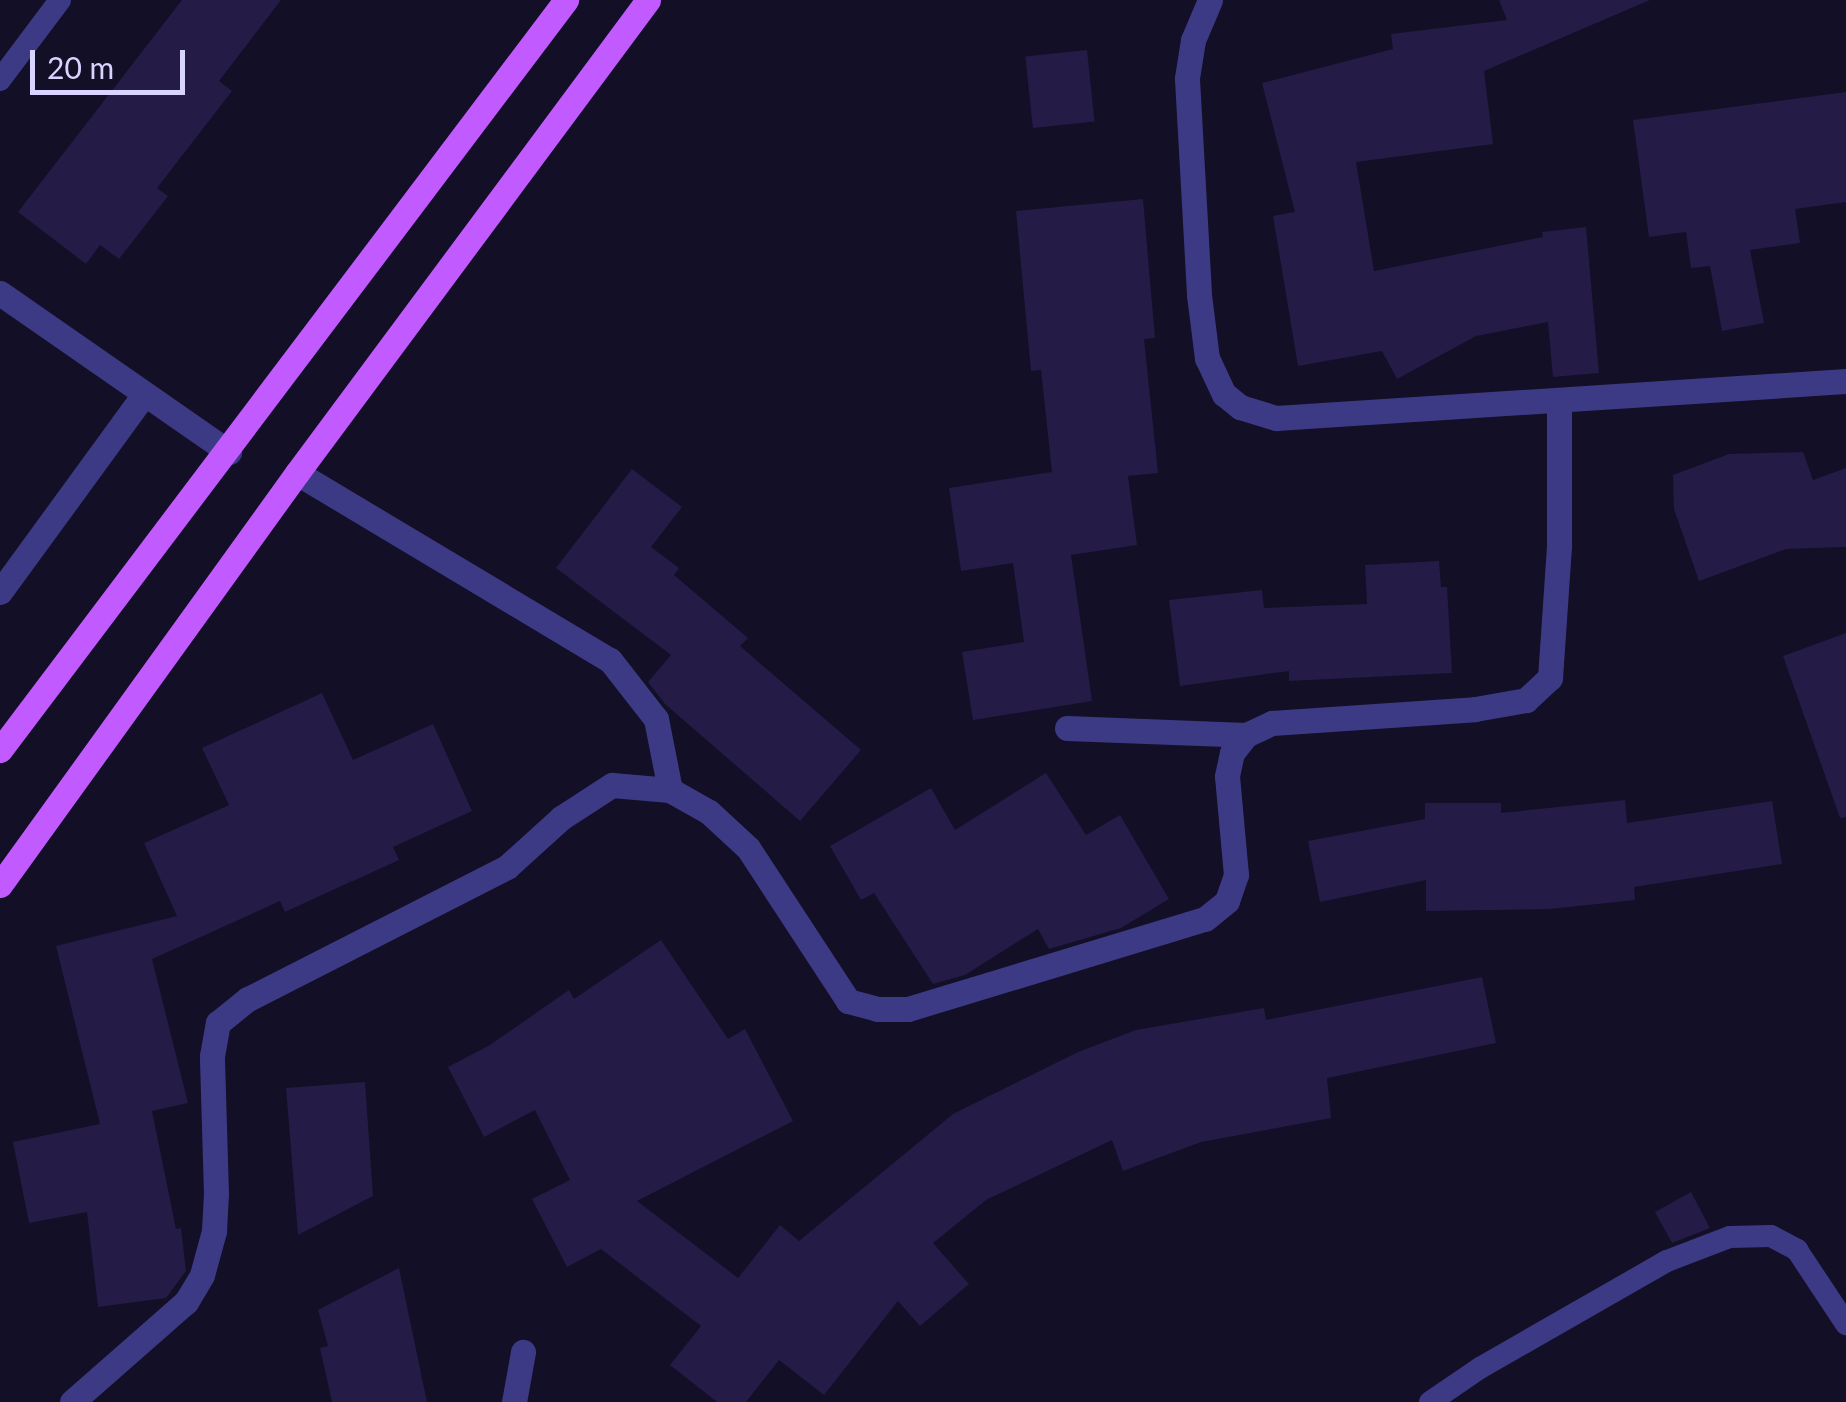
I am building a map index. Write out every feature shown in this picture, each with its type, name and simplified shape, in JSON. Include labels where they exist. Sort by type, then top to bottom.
[{"type":"main road","points":[[0,750],[229,452],[566,0]]},
{"type":"main road","points":[[0,885],[297,472],[648,0]]},
{"type":"street","points":[[1210,0],[1193,40],[1187,78],[1199,296],[1207,358],[1224,394],[1256,415],[1276,418],[1558,402],[1846,380]]},
{"type":"street","points":[[0,294],[229,452]]},
{"type":"street","points":[[0,592],[143,396]]},
{"type":"street","points":[[1068,728],[1246,735],[1272,723],[1475,709],[1526,700],[1550,678],[1559,562],[1558,402]]},
{"type":"street","points":[[297,472],[486,582],[610,660],[656,719],[670,790]]},
{"type":"street","points":[[72,1402],[186,1302],[202,1275],[215,1212],[212,1056],[218,1023],[248,998],[506,867],[561,818],[612,785],[670,790],[710,812],[748,848],[848,1000],[877,1010],[908,1009],[1205,919],[1227,901],[1236,876],[1227,776],[1232,753],[1246,735]]},
{"type":"street","points":[[514,1402],[523,1352]]},
{"type":"lane","points":[[0,80],[60,0]]},
{"type":"lane","points":[[1430,1402],[1480,1368],[1667,1261],[1730,1237],[1771,1236],[1797,1250],[1846,1324]]},
{"type":"building","points":[[182,0],[281,0],[219,81],[232,91],[157,188],[168,196],[119,259],[100,245],[86,264],[18,212]]},
{"type":"building","points":[[1499,0],[1650,0],[1484,71],[1493,144],[1356,162],[1374,271],[1543,237],[1542,232],[1586,227],[1599,373],[1553,377],[1548,322],[1476,336],[1397,379],[1382,351],[1298,366],[1273,216],[1295,212],[1262,83],[1393,49],[1391,34],[1507,20]]},
{"type":"building","points":[[1087,50],[1095,122],[1033,128],[1025,56]]},
{"type":"building","points":[[1846,92],[1846,202],[1795,209],[1800,243],[1750,250],[1764,323],[1722,331],[1710,266],[1691,268],[1686,232],[1649,237],[1633,120]]},
{"type":"building","points":[[1143,199],[1155,338],[1144,339],[1158,473],[1128,476],[1137,545],[1071,555],[1092,701],[973,720],[962,652],[1024,642],[1013,563],[961,571],[949,488],[1052,472],[1041,370],[1031,371],[1016,211]]},
{"type":"building","points":[[1803,452],[1813,480],[1846,468],[1846,547],[1786,549],[1699,581],[1674,509],[1673,475],[1729,454]]},
{"type":"building","points":[[632,469],[682,507],[651,547],[679,568],[674,575],[748,638],[740,646],[861,750],[800,821],[665,704],[648,682],[671,655],[556,568]]},
{"type":"building","points":[[1439,561],[1441,587],[1447,587],[1452,673],[1289,681],[1289,671],[1180,686],[1169,600],[1262,590],[1264,608],[1367,604],[1365,565]]},
{"type":"building","points":[[1846,633],[1846,817],[1840,818],[1783,656]]},
{"type":"building","points":[[322,693],[353,760],[433,724],[472,811],[393,847],[399,860],[351,882],[349,878],[350,882],[285,912],[280,901],[152,959],[188,1103],[152,1111],[176,1229],[181,1228],[186,1271],[166,1298],[98,1307],[87,1212],[29,1223],[13,1142],[100,1124],[56,946],[177,916],[144,843],[229,805],[202,748]]},
{"type":"building","points":[[1046,773],[1086,835],[1120,815],[1169,899],[1121,928],[1049,949],[1038,929],[965,975],[933,984],[874,893],[861,900],[830,846],[931,788],[955,830]]},
{"type":"building","points":[[1625,800],[1627,823],[1772,801],[1782,864],[1634,887],[1635,900],[1550,909],[1426,911],[1426,880],[1320,902],[1308,841],[1425,819],[1425,803],[1501,803],[1501,813]]},
{"type":"building","points":[[661,940],[728,1039],[745,1029],[793,1121],[637,1201],[738,1278],[780,1225],[799,1241],[953,1114],[1078,1052],[1136,1030],[1264,1008],[1266,1020],[1482,977],[1496,1043],[1327,1078],[1331,1118],[1201,1142],[1123,1171],[1112,1140],[986,1200],[933,1243],[969,1284],[920,1326],[898,1301],[824,1395],[779,1360],[746,1402],[717,1402],[670,1365],[701,1326],[601,1249],[567,1267],[532,1199],[570,1180],[535,1110],[484,1137],[448,1067],[490,1045],[569,990],[574,999]]},
{"type":"building","points":[[365,1082],[373,1196],[298,1235],[286,1088]]},
{"type":"building","points":[[1691,1192],[1710,1228],[1672,1243],[1655,1212]]},
{"type":"building","points":[[399,1268],[427,1402],[332,1402],[320,1348],[328,1346],[318,1310]]}]
